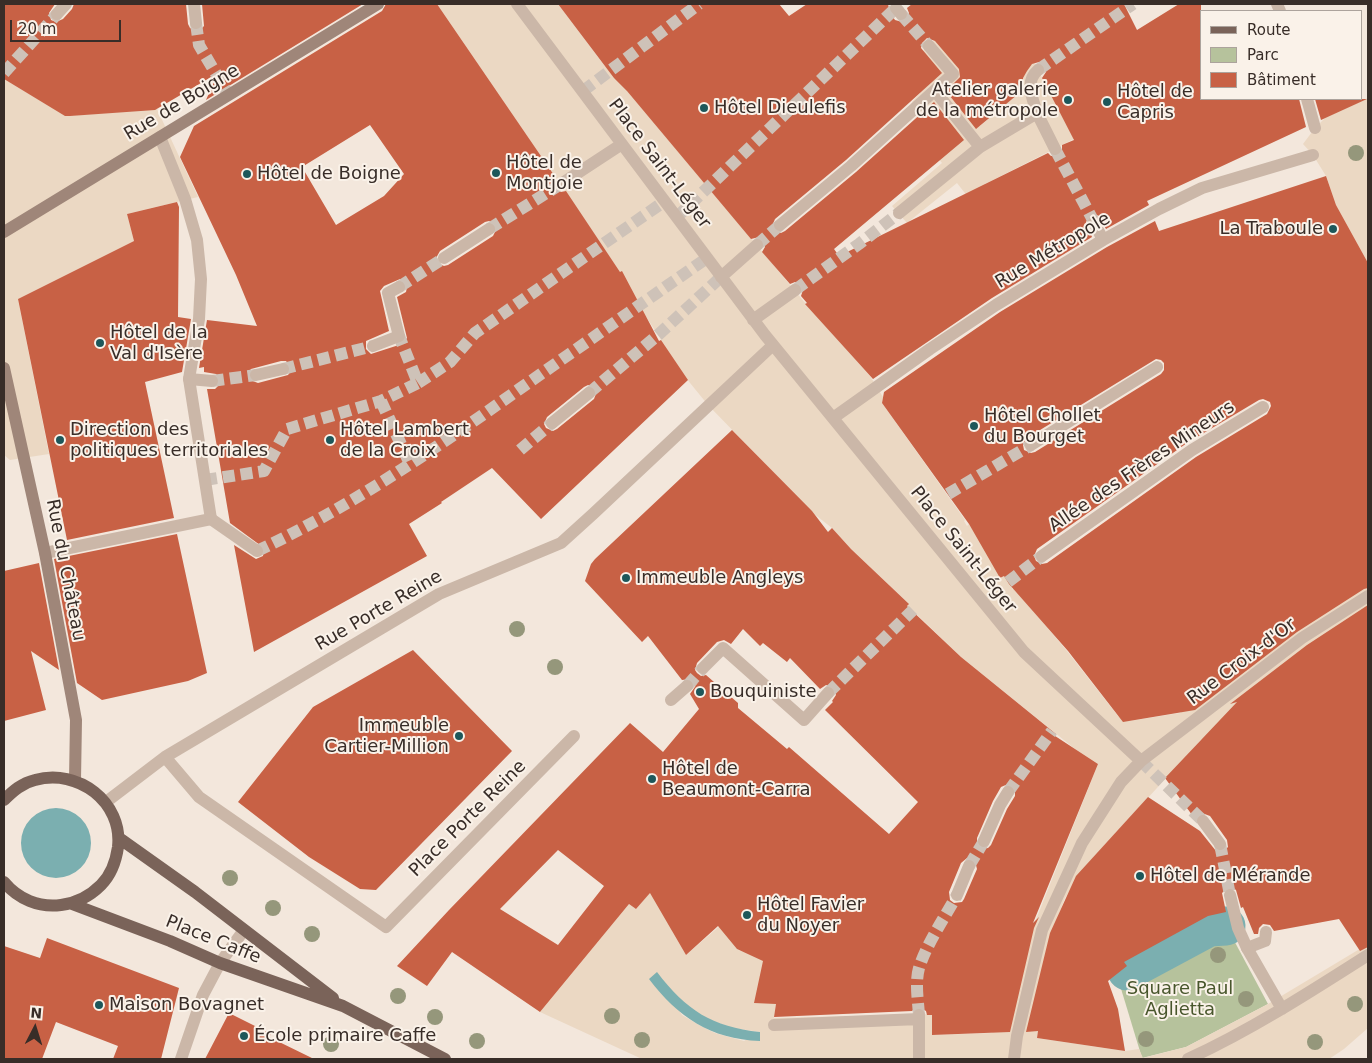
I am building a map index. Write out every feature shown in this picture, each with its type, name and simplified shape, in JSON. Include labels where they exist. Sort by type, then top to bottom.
[{"type":"main road","name":"Place Caffe","points":[[4,800],[15,789],[34,780],[54,776],[75,780],[92,789],[106,802],[115,819],[119,838],[116,859],[107,879],[92,894],[72,904],[50,906],[28,901],[6,886]]},
{"type":"main road","name":"Place Caffe","points":[[119,838],[195,892],[342,1006]]},
{"type":"main road","name":"Place Caffe","points":[[72,904],[170,941],[220,963],[342,1006],[445,1059]]},
{"type":"street","points":[[57,14],[66,4]]},
{"type":"street","points":[[194,4],[196,23]]},
{"type":"street","name":"Rue de Boigne","points":[[4,232],[378,4]]},
{"type":"street","name":"Place Saint-Léger","points":[[517,4],[773,345],[1024,652],[1141,761]]},
{"type":"street","points":[[780,225],[851,166],[953,74],[929,46]]},
{"type":"street","points":[[1038,70],[1033,74],[1029,86],[1037,113],[1055,149]]},
{"type":"street","points":[[936,91],[980,147]]},
{"type":"street","points":[[1306,100],[1315,128]]},
{"type":"street","points":[[899,213],[980,147],[1037,113]]},
{"type":"street","points":[[160,137],[184,199],[197,240],[201,279],[199,319],[189,379],[211,519],[257,551]]},
{"type":"street","points":[[561,184],[622,144]]},
{"type":"street","name":"Rue Métropole","points":[[833,418],[922,354],[996,305],[1159,209],[1202,188],[1313,155]]},
{"type":"street","points":[[1094,222],[1104,240]]},
{"type":"street","points":[[444,258],[489,229]]},
{"type":"street","points":[[722,277],[756,245]]},
{"type":"street","points":[[373,346],[399,336],[388,292],[399,287]]},
{"type":"street","points":[[754,320],[795,290]]},
{"type":"street","name":"Rue Porte Reine","points":[[106,802],[165,757],[439,594],[561,542],[773,345]]},
{"type":"street","points":[[1031,445],[1157,367]]},
{"type":"street","name":"Rue du Château","points":[[4,368],[45,553],[76,720],[75,780]]},
{"type":"street","points":[[256,374],[283,370]]},
{"type":"street","points":[[189,379],[212,381]]},
{"type":"street","points":[[552,423],[588,393]]},
{"type":"street","name":"Allée des Frères Mineurs","points":[[1042,556],[1192,450],[1262,408]]},
{"type":"street","points":[[45,553],[211,519]]},
{"type":"street","name":"Rue Croix-d'Or","points":[[1014,1059],[1017,1036],[1042,930],[1082,843],[1120,782],[1141,761],[1302,638],[1368,596]]},
{"type":"street","points":[[703,668],[723,648],[804,720],[828,693]]},
{"type":"street","points":[[670,700],[687,686]]},
{"type":"street","name":"Place Porte Reine","points":[[165,757],[199,797],[386,927],[574,736]]},
{"type":"street","points":[[984,841],[1008,792]]},
{"type":"street","points":[[1203,821],[1220,844]]},
{"type":"street","points":[[957,894],[970,866]]},
{"type":"street","points":[[1230,895],[1238,928],[1246,948],[1282,1008]]},
{"type":"street","points":[[182,1059],[203,995],[220,963],[244,930]]},
{"type":"street","points":[[1246,948],[1266,941],[1266,932]]},
{"type":"street","points":[[1188,1059],[1216,1047],[1368,955]]},
{"type":"street","points":[[774,1025],[919,1017],[919,1059]]},
{"type":"green space","name":"Square Paul Aglietta","points":[[1230,933],[1268,1004],[1186,1047],[1142,1058],[1119,982],[1212,934]]},
{"type":"shaded area","points":[[437,4],[558,4],[604,65],[617,78],[806,304],[870,376],[883,397],[882,403],[965,520],[967,526],[969,524],[1001,573],[1000,578],[1004,576],[1013,586],[1012,590],[1014,588],[1118,716],[1129,721],[1180,713],[1252,656],[1368,577],[1368,613],[1339,630],[1201,740],[1090,861],[1065,898],[1052,932],[1037,1038],[1125,1051],[1139,1049],[1143,1058],[1186,1047],[1268,1004],[1368,944],[1368,1028],[1344,1049],[1329,1059],[642,1059],[540,1012],[629,904],[636,909],[667,873],[684,922],[672,931],[686,955],[722,924],[738,950],[745,952],[774,949],[776,1004],[774,1018],[932,1014],[932,1035],[992,1033],[1098,764],[1075,749],[961,657],[832,528],[813,513],[708,405],[686,378],[641,309],[620,272]],"holes":[[[656,973],[688,1007],[705,1018],[732,1028],[760,1032],[744,1041],[715,1033],[701,1026],[682,1015]]]},
{"type":"shaded area","points":[[1016,28],[1074,139],[985,184],[986,220],[957,183],[907,223],[892,206],[942,163],[925,143],[923,113],[912,102],[928,85],[915,58],[936,39],[964,72],[951,87],[980,126],[1013,98]]},
{"type":"shaded area","points":[[4,79],[66,116],[157,109],[198,197],[127,214],[134,241],[18,299],[49,454],[10,460],[4,455]]},
{"type":"shaded area","points":[[1368,98],[1368,263],[1336,205],[1326,176],[1313,155],[1303,144],[1325,118]]},
{"type":"water","points":[[56,808],[69,811],[81,818],[88,830],[91,843],[88,856],[81,868],[69,875],[56,878],[43,875],[31,868],[24,856],[21,843],[24,830],[31,818],[43,811]]},
{"type":"water","points":[[657,972],[679,997],[701,1014],[728,1026],[760,1032],[760,1041],[726,1036],[697,1024],[672,1004],[649,979]]},
{"type":"building","points":[[4,4],[55,4],[49,13],[51,20],[56,22],[63,19],[74,4],[186,4],[188,24],[190,28],[196,31],[204,26],[202,4],[363,4],[206,100],[218,73],[155,110],[65,116],[4,79]]},
{"type":"building","points":[[386,4],[437,4],[556,178],[553,184],[555,189],[561,192],[566,191],[620,272],[622,271],[659,341],[661,340],[688,380],[541,519],[492,468],[409,524],[427,556],[254,652],[234,545],[256,559],[263,556],[264,548],[230,523],[207,389],[215,389],[220,378],[216,374],[204,372],[204,367],[199,368],[207,320],[257,326],[236,275],[180,157],[194,126],[382,11]],"holes":[[[370,125],[404,174],[384,196],[336,225],[302,167]],[[489,221],[496,224],[497,228],[493,236],[448,265],[444,266],[437,263],[436,258],[440,251]],[[400,279],[406,283],[406,292],[397,297],[407,338],[402,344],[371,354],[366,349],[366,341],[389,331],[380,291],[384,286]],[[281,361],[286,361],[291,367],[288,375],[258,383],[250,380],[248,373],[251,369]],[[592,386],[597,391],[594,399],[557,429],[553,431],[546,428],[544,424],[547,417],[584,387]]]},
{"type":"building","points":[[558,4],[779,4],[789,16],[807,4],[888,4],[890,13],[895,20],[902,22],[908,17],[907,8],[912,4],[1124,4],[1137,30],[1179,4],[1201,4],[1200,100],[1299,100],[1306,127],[1147,201],[1149,205],[1106,229],[1099,216],[1090,215],[1086,222],[1092,237],[992,298],[873,379],[805,304],[807,303],[801,296],[803,290],[801,285],[795,282],[790,284],[762,252],[765,247],[763,240],[759,237],[751,239],[614,78]],"holes":[[[927,38],[935,41],[959,69],[960,77],[946,91],[976,129],[1023,90],[1023,78],[1032,64],[1039,62],[1043,64],[1046,72],[1042,78],[1074,140],[1062,145],[1062,153],[1058,156],[1051,156],[1048,153],[839,256],[834,249],[964,140],[934,102],[856,172],[785,231],[781,233],[774,231],[772,226],[775,219],[846,160],[942,73],[921,48],[922,43]]]},
{"type":"building","points":[[1367,99],[1321,120],[1315,100]]},
{"type":"building","points":[[1326,176],[1336,205],[1368,263],[1368,588],[1297,632],[1195,710],[1123,722],[1068,651],[1004,576],[1000,578],[969,524],[882,403],[884,392],[1000,312],[1107,247],[1155,221],[1159,231]],"holes":[[[1156,359],[1164,363],[1164,370],[1161,374],[1035,452],[1031,453],[1024,450],[1023,445],[1027,438]],[[1263,399],[1270,402],[1271,406],[1267,414],[1196,457],[1047,563],[1042,564],[1036,561],[1034,556],[1037,549],[1187,443]]]},
{"type":"building","name":"Hôtel de la Val d'Isère","points":[[177,202],[179,207],[178,317],[191,319],[182,372],[145,382],[174,518],[67,540],[18,299],[134,241],[127,214]]},
{"type":"building","points":[[732,430],[812,511],[828,532],[832,528],[851,549],[909,604],[907,606],[961,657],[1056,734],[1052,734],[1098,764],[1033,923],[1039,917],[1034,928],[1010,1032],[932,1035],[932,1015],[927,1015],[926,1011],[919,1007],[912,1011],[774,1017],[776,1004],[754,1003],[763,961],[737,949],[718,926],[686,955],[650,893],[636,909],[629,904],[540,1012],[452,952],[427,986],[397,966],[630,723],[663,752],[699,709],[690,694],[699,681],[695,686],[690,679],[682,680],[648,636],[642,642],[585,581],[591,564]],"holes":[[[743,629],[760,646],[763,643],[787,662],[790,658],[820,689],[826,685],[834,687],[836,695],[833,702],[825,710],[918,802],[889,834],[789,747],[787,749],[738,708],[738,703],[706,675],[701,676],[697,673],[695,670],[697,663],[717,642],[724,640],[731,644]],[[1008,784],[1015,788],[1015,796],[991,845],[988,848],[981,849],[977,845],[977,838],[1001,787]],[[558,850],[604,886],[558,945],[500,909]],[[967,858],[975,861],[977,869],[962,902],[954,903],[950,900],[949,892],[961,863]]]},
{"type":"building","points":[[177,534],[207,673],[188,681],[102,700],[77,683],[54,559]]},
{"type":"building","points":[[39,563],[59,670],[31,651],[46,710],[4,721],[4,571]]},
{"type":"building","points":[[1368,605],[1368,947],[1360,951],[1339,919],[1274,931],[1270,925],[1263,924],[1259,928],[1258,934],[1254,934],[1243,907],[1241,908],[1236,890],[1228,887],[1222,893],[1226,912],[1208,916],[1124,962],[1127,966],[1108,981],[1118,1009],[1125,1051],[1037,1038],[1038,1031],[1026,1032],[1050,933],[1076,876],[1148,797],[1200,831],[1216,851],[1225,850],[1228,847],[1227,840],[1210,816],[1202,813],[1195,819],[1165,778],[1237,702],[1230,704],[1307,645]]},
{"type":"building","points":[[413,650],[512,751],[376,890],[360,889],[309,857],[238,802],[313,707]]},
{"type":"building","name":"Maison Bovagnet","points":[[47,938],[179,988],[161,1059],[113,1059],[118,1046],[56,1022],[42,1059],[4,1059],[4,946],[40,958]]},
{"type":"building","name":"École primaire Caffe","points":[[229,1013],[271,1034],[269,1037],[314,1059],[205,1059]]},
{"type":"waterway","points":[[1127,971],[1209,927],[1226,926]]},
{"type":"tunnel","points":[[583,91],[699,4]]},
{"type":"tunnel","points":[[677,217],[900,4]]},
{"type":"tunnel","points":[[1038,70],[1133,4]]},
{"type":"tunnel","points":[[4,73],[57,14]]},
{"type":"tunnel","points":[[901,14],[929,46]]},
{"type":"tunnel","points":[[196,23],[199,45],[228,94]]},
{"type":"tunnel","points":[[1055,149],[1094,222]]},
{"type":"tunnel","points":[[489,229],[561,184]]},
{"type":"tunnel","points":[[418,383],[450,362],[475,333],[665,201]]},
{"type":"tunnel","points":[[795,290],[899,213]]},
{"type":"tunnel","points":[[757,245],[780,225]]},
{"type":"tunnel","points":[[399,287],[444,258]]},
{"type":"tunnel","points":[[257,551],[325,516],[391,476],[487,412],[707,258]]},
{"type":"tunnel","points":[[589,393],[658,335],[721,277]]},
{"type":"tunnel","points":[[205,480],[264,471],[287,429],[381,401],[418,383],[399,336]]},
{"type":"tunnel","points":[[283,369],[373,346]]},
{"type":"tunnel","points":[[212,381],[256,375]]},
{"type":"tunnel","points":[[381,401],[410,464]]},
{"type":"tunnel","points":[[520,450],[552,423]]},
{"type":"tunnel","points":[[948,494],[1031,445]]},
{"type":"tunnel","points":[[1008,582],[1042,556]]},
{"type":"tunnel","points":[[828,693],[913,610]]},
{"type":"tunnel","points":[[687,686],[703,668]]},
{"type":"tunnel","points":[[1008,792],[1052,731]]},
{"type":"tunnel","points":[[1141,761],[1203,821]]},
{"type":"tunnel","points":[[969,866],[984,841]]},
{"type":"tunnel","points":[[1220,844],[1230,895]]},
{"type":"tunnel","points":[[919,1015],[917,985],[919,968],[931,940],[957,895]]},
{"type":"place","name":"Atelier galerie de la métropole","points":[[1068,100]]},
{"type":"place","name":"Hôtel de Capris","points":[[1107,102]]},
{"type":"place","name":"Hôtel Dieulefis","points":[[704,108]]},
{"type":"place","name":"Hôtel de Montjoie","points":[[496,173]]},
{"type":"place","name":"Hôtel de Boigne","points":[[247,174]]},
{"type":"place","name":"La Traboule","points":[[1333,229]]},
{"type":"place","name":"Hôtel de la Val d'Isère","points":[[100,343]]},
{"type":"place","name":"Hôtel Chollet du Bourget","points":[[974,426]]},
{"type":"place","name":"Direction des politiques territoriales","points":[[60,440]]},
{"type":"place","name":"Hôtel Lambert de la Croix","points":[[330,440]]},
{"type":"place","name":"Immeuble Angleys","points":[[626,578]]},
{"type":"place","name":"Bouquiniste","points":[[700,692]]},
{"type":"place","name":"Immeuble Cartier-Million","points":[[459,736]]},
{"type":"place","name":"Hôtel de Beaumont-Carra","points":[[652,779]]},
{"type":"place","name":"Hôtel de Mérande","points":[[1140,876]]},
{"type":"place","name":"Hôtel Favier du Noyer","points":[[747,915]]},
{"type":"place","name":"Maison Bovagnet","points":[[99,1005]]},
{"type":"place","name":"École primaire Caffe","points":[[244,1036]]}]
